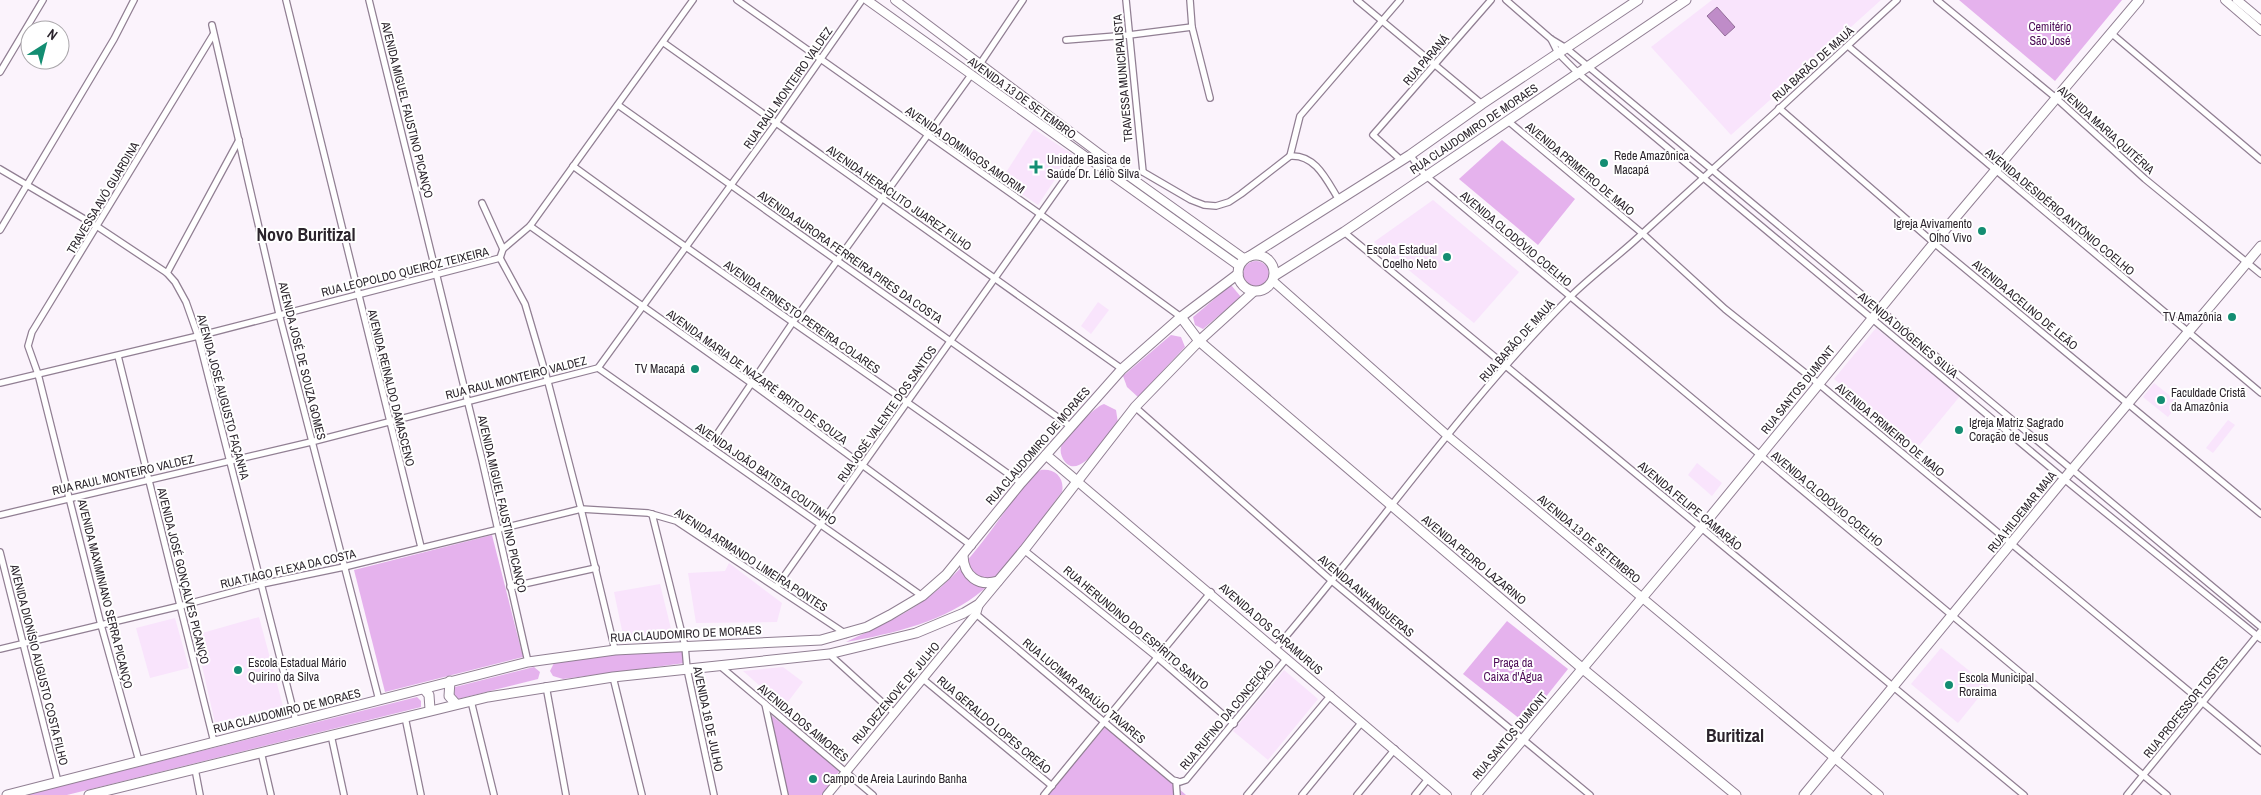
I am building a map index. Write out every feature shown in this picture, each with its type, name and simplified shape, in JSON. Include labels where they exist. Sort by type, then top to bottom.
[{"type":"main road","name":"RUA CLAUDOMIRO DE MORAES","points":[[6,795],[528,662],[615,650],[821,640],[867,627],[922,596],[972,546],[1021,483],[1122,369],[1243,264],[1406,158],[1482,104],[1638,0]]},
{"type":"main road","name":"RUA CLAUDOMIRO DE MORAES","points":[[1274,278],[1686,0]]},
{"type":"main road","name":"RUA SANTOS DUMONT","points":[[1476,795],[1643,598],[1934,243],[2139,0]]},
{"type":"main road","name":"RUA HILDEMAR MAIA","points":[[1804,795],[1953,617],[2064,479],[2261,246]]},
{"type":"main road","points":[[89,795],[126,791],[195,769],[456,704],[546,686],[829,654],[916,633],[964,613],[979,604],[1024,550],[1135,407],[1200,341],[1253,292],[1265,289],[1274,278],[1273,268],[1266,259],[1243,264],[1242,286],[1253,292]]},
{"type":"main road","name":"AVENIDA PEDRO LAZARINO","points":[[1181,317],[1200,341],[1390,505],[1583,669],[1736,795]]},
{"type":"main road","points":[[1046,455],[1078,482]]},
{"type":"main road","points":[[963,556],[966,571],[974,579],[986,584],[998,581]]},
{"type":"main road","points":[[450,681],[449,696],[456,704]]},
{"type":"main road","points":[[424,689],[430,695],[430,710]]},
{"type":"street","points":[[0,72],[43,0]]},
{"type":"street","points":[[0,230],[114,39],[134,0]]},
{"type":"street","name":"AVENIDA REINALDO DAMASCENO","points":[[286,0],[421,547]]},
{"type":"street","name":"AVENIDA MIGUEL FAUSTINO PICANÇO","points":[[369,0],[438,274],[528,662]]},
{"type":"street","name":"RUA LEOPOLDO QUEIROZ TEIXEIRA","points":[[0,383],[118,356],[279,314],[359,296],[500,258],[503,249],[530,226],[664,43],[693,0]]},
{"type":"street","name":"AVENIDA DOMINGOS AMORIM","points":[[737,0],[1040,214],[1181,317]]},
{"type":"street","name":"RUA RAUL MONTEIRO VALDEZ","points":[[0,515],[148,478],[229,462],[311,442],[598,368],[731,186],[862,0]]},
{"type":"street","name":"AVENIDA 13 DE SETEMBRO","points":[[866,0],[1082,155],[1243,264]]},
{"type":"street","name":"AVENIDA 13 DE SETEMBRO","points":[[895,0],[1243,264]]},
{"type":"street","points":[[980,64],[1022,0]]},
{"type":"street","name":"TRAVESSA MUNICIPALISTA","points":[[1126,0],[1142,172]]},
{"type":"street","points":[[1190,0],[1192,27],[1210,98]]},
{"type":"street","points":[[1357,0],[1482,104]]},
{"type":"street","points":[[1133,179],[1142,172],[1191,200],[1204,205],[1216,206],[1229,202],[1241,194],[1290,156],[1300,116],[1400,0]]},
{"type":"street","name":"RUA PARANÁ","points":[[1374,133],[1436,66],[1491,0]]},
{"type":"street","name":"AVENIDA DIÓGENES SILVA","points":[[1506,0],[1551,39],[1566,48],[1589,67],[1979,394],[2173,552],[2260,633]]},
{"type":"street","name":"RUA BARÃO DE MAUÁ","points":[[1276,648],[1333,582],[1390,505],[1506,365],[1570,297],[1642,234],[1897,0]]},
{"type":"street","name":"AVENIDA MARIA QUITÉRIA","points":[[1937,0],[2056,98],[2145,179],[2261,274]]},
{"type":"street","points":[[2225,0],[2261,31]]},
{"type":"street","points":[[2237,0],[2261,20]]},
{"type":"street","name":"AVENIDA JOSÉ DE SOUZA GOMES","points":[[212,24],[213,35],[240,140],[279,314],[380,700]]},
{"type":"street","points":[[1066,40],[1192,27]]},
{"type":"street","points":[[2111,32],[2261,160]]},
{"type":"street","name":"TRAVESSA AVÓ GUARDINA","points":[[38,374],[28,346],[29,340],[213,35]]},
{"type":"street","name":"AVENIDA DIÓGENES SILVA","points":[[1551,39],[1558,53],[1578,73],[2064,479],[2165,561],[2260,633]]},
{"type":"street","name":"AVENIDA HERÁCLITO JUAREZ FILHO","points":[[664,43],[1122,369]]},
{"type":"street","name":"AVENIDA DESIDÉRIO ANTÔNIO COELHO","points":[[1848,46],[2261,393]]},
{"type":"street","points":[[709,446],[793,322],[971,75]]},
{"type":"street","name":"AVENIDA AURORA FERREIRA PIRES DA COSTA","points":[[618,105],[1070,426]]},
{"type":"street","name":"AVENIDA ACELINO DE LEÃO","points":[[1780,108],[1934,243],[2261,514]]},
{"type":"street","name":"AVENIDA PRIMEIRO DE MAIO","points":[[1508,121],[1642,234],[1725,308],[2261,751]]},
{"type":"street","name":"AVENIDA CLODÓVIO COELHO","points":[[1374,133],[1373,135],[1406,158],[1425,176],[2167,795]]},
{"type":"street","points":[[167,273],[240,140]]},
{"type":"street","name":"RUA JOSÉ VALENTE DOS SANTOS","points":[[777,586],[1082,155]]},
{"type":"street","points":[[1290,156],[1304,157],[1315,164],[1339,200]]},
{"type":"street","name":"AVENIDA ERNESTO PEREIRA COLARES","points":[[573,166],[686,248],[1021,483]]},
{"type":"street","name":"AVENIDA JOSÉ AUGUSTO FAÇANHA","points":[[0,169],[98,227],[167,273],[184,297],[198,336],[296,721]]},
{"type":"street","points":[[482,203],[503,249]]},
{"type":"street","name":"AVENIDA MARIA DE NAZARÉ BRITO DE SOUZA","points":[[530,226],[751,383],[972,546]]},
{"type":"street","name":"AVENIDA FELIPE CAMARÃO","points":[[1344,232],[2024,795]]},
{"type":"street","points":[[1809,265],[1816,257]]},
{"type":"street","points":[[500,258],[525,304],[548,382],[582,509],[615,650]]},
{"type":"street","name":"AVENIDA 13 DE SETEMBRO","points":[[1274,278],[1288,296],[1448,436],[1879,795]]},
{"type":"street","name":"AVENIDA JOSÉ GONÇALVES PICANÇO","points":[[118,356],[214,742]]},
{"type":"street","name":"AVENIDA JOÃO BATISTA COUTINHO","points":[[598,368],[922,596]]},
{"type":"street","name":"AVENIDA MAXIMINIANO SERRA PICANÇO","points":[[38,374],[101,625],[139,761]]},
{"type":"street","points":[[1972,401],[1979,394]]},
{"type":"street","name":"AVENIDA ANHANGUERAS","points":[[1135,407],[1333,582],[1590,795]]},
{"type":"street","name":"AVENIDA DOS CARAMURUS","points":[[1078,482],[1211,592],[1447,795]]},
{"type":"street","name":"AVENIDA ARMANDO LIMEIRA PONTES","points":[[582,509],[652,514],[676,521],[777,586],[846,634]]},
{"type":"street","name":"RUA TIAGO FLEXA DA COSTA","points":[[0,649],[180,606],[262,584],[344,567],[497,528],[582,509]]},
{"type":"street","name":"AVENIDA 16 DE JULHO","points":[[652,514],[685,646],[687,669],[714,795]]},
{"type":"street","name":"RUA HERUNDINO DO ESPÍRITO SANTO","points":[[1024,550],[1158,658],[1234,724]]},
{"type":"street","name":"AVENIDA DIONÍSIO AUGUSTO COSTA FILHO","points":[[0,552],[58,782]]},
{"type":"street","points":[[2165,561],[2173,552]]},
{"type":"street","points":[[510,588],[596,568]]},
{"type":"street","points":[[1044,795],[1106,722],[1211,592]]},
{"type":"street","name":"RUA DEZENOVE DE JULHO","points":[[827,795],[976,614],[979,604]]},
{"type":"street","name":"RUA LUCIMAR ARAÚJO TAVARES","points":[[976,614],[1178,781]]},
{"type":"street","name":"RUA PROFESSOR TOSTES","points":[[2127,795],[2260,633]]},
{"type":"street","points":[[829,654],[894,713]]},
{"type":"street","name":"RUA RUFINO DA CONCEIÇÃO","points":[[1178,781],[1186,780],[1288,658]]},
{"type":"street","name":"AVENIDA DOS AIMORÉS","points":[[720,665],[873,795]]},
{"type":"street","points":[[614,677],[642,795]]},
{"type":"street","name":"RUA GERALDO LOPES CREÃO","points":[[923,678],[1052,786]]},
{"type":"street","points":[[546,686],[566,795]]},
{"type":"street","points":[[1247,795],[1331,696]]},
{"type":"street","points":[[471,701],[494,795]]},
{"type":"street","points":[[765,704],[785,795]]},
{"type":"street","points":[[405,717],[421,795]]},
{"type":"street","points":[[1302,795],[1362,722]]},
{"type":"street","points":[[331,735],[344,795]]},
{"type":"street","points":[[1357,795],[1395,749]]},
{"type":"street","points":[[261,752],[271,795]]},
{"type":"street","points":[[195,769],[200,795]]},
{"type":"street","points":[[1415,795],[1428,779]]},
{"type":"street","points":[[1177,795],[1178,781]]},
{"type":"shaded area","points":[[1712,0],[1881,0],[1731,135],[1651,47]]},
{"type":"shaded area","points":[[1717,7],[1735,27],[1725,36],[1707,16]]},
{"type":"shaded area","name":"Unidade Basica de Saúde Dr. Lélio Silva","points":[[1034,129],[1072,154],[1038,205],[1001,180]]},
{"type":"shaded area","name":"Escola Estadual Coelho Neto","points":[[1433,200],[1519,272],[1474,323],[1374,242]]},
{"type":"shaded area","points":[[1098,302],[1109,310],[1091,334],[1081,326]]},
{"type":"shaded area","points":[[1876,328],[1960,396],[1918,447],[1834,379]]},
{"type":"shaded area","name":"Faculdade Cristã da Amazônia","points":[[2154,383],[2179,403],[2168,417],[2143,397]]},
{"type":"shaded area","points":[[2228,420],[2235,425],[2213,453],[2206,448]]},
{"type":"shaded area","points":[[1697,463],[1722,483],[1712,496],[1688,475]]},
{"type":"shaded area","points":[[729,563],[782,603],[777,622],[696,623],[688,573],[725,571]]},
{"type":"shaded area","points":[[660,584],[673,637],[624,640],[614,592]]},
{"type":"shaded area","name":"Escola Estadual Mário Quirino da Silva","points":[[259,617],[283,706],[215,723],[195,635]]},
{"type":"shaded area","points":[[175,618],[189,668],[150,678],[136,628]]},
{"type":"shaded area","name":"Escola Municipal Roraima","points":[[1941,648],[1988,686],[1958,723],[1911,684]]},
{"type":"shaded area","points":[[783,667],[803,682],[784,707],[743,671]]},
{"type":"shaded area","points":[[1284,670],[1318,699],[1268,760],[1233,731]]},
{"type":"green space","name":"Cemitério São José","points":[[1959,0],[2122,0],[2055,81]]},
{"type":"green space","points":[[1502,140],[1575,199],[1538,245],[1459,179]]},
{"type":"green space","points":[[1256,261],[1265,265],[1269,274],[1265,283],[1256,287],[1247,283],[1243,274],[1247,265]]},
{"type":"green space","points":[[1231,285],[1241,297],[1203,329],[1195,325],[1193,317]]},
{"type":"green space","points":[[1171,335],[1181,337],[1185,347],[1138,397],[1127,387],[1123,376]]},
{"type":"green space","points":[[1104,404],[1116,410],[1118,423],[1100,446],[1084,462],[1077,466],[1069,465],[1061,454],[1063,443],[1087,416]]},
{"type":"green space","points":[[1041,470],[1055,472],[1058,475],[1062,482],[1062,492],[1014,556],[983,590],[953,610],[918,625],[846,642],[910,610],[945,584],[984,540],[1030,476]]},
{"type":"green space","points":[[492,535],[523,657],[385,692],[354,570]]},
{"type":"green space","name":"Praça da Caixa d'Água","points":[[1507,621],[1568,669],[1525,723],[1463,674]]},
{"type":"green space","points":[[684,651],[685,663],[563,679],[553,676],[550,671],[554,663],[580,656]]},
{"type":"green space","points":[[534,667],[540,672],[538,679],[458,699],[454,694],[455,687]]},
{"type":"green space","points":[[417,697],[421,701],[421,707],[67,795],[25,795]]},
{"type":"green space","points":[[771,715],[840,770],[822,795],[788,795]]},
{"type":"green space","points":[[1105,727],[1109,727],[1186,795],[1048,795]]},
{"type":"place","name":"Rede Amazônica Macapá","points":[[1604,163]]},
{"type":"place","name":"Unidade Basica de Saúde Dr. Lélio Silva","points":[[1036,167]]},
{"type":"place","name":"Igreja Avivamento Olho Vivo","points":[[1982,231]]},
{"type":"place","name":"Escola Estadual Coelho Neto","points":[[1447,257]]},
{"type":"place","name":"TV Amazônia","points":[[2232,317]]},
{"type":"place","name":"TV Macapá","points":[[695,369]]},
{"type":"place","name":"Faculdade Cristã da Amazônia","points":[[2161,400]]},
{"type":"place","name":"Igreja Matriz Sagrado Coração de Jesus","points":[[1959,430]]},
{"type":"place","name":"Escola Estadual Mário Quirino da Silva","points":[[238,670]]},
{"type":"place","name":"Escola Municipal Roraima","points":[[1949,685]]},
{"type":"place","name":"Campo de Areia Laurindo Banha","points":[[813,779]]},
{"type":"district","name":"Novo Buritizal","points":[[306,234]]},
{"type":"district","name":"Buritizal","points":[[1735,735]]}]
